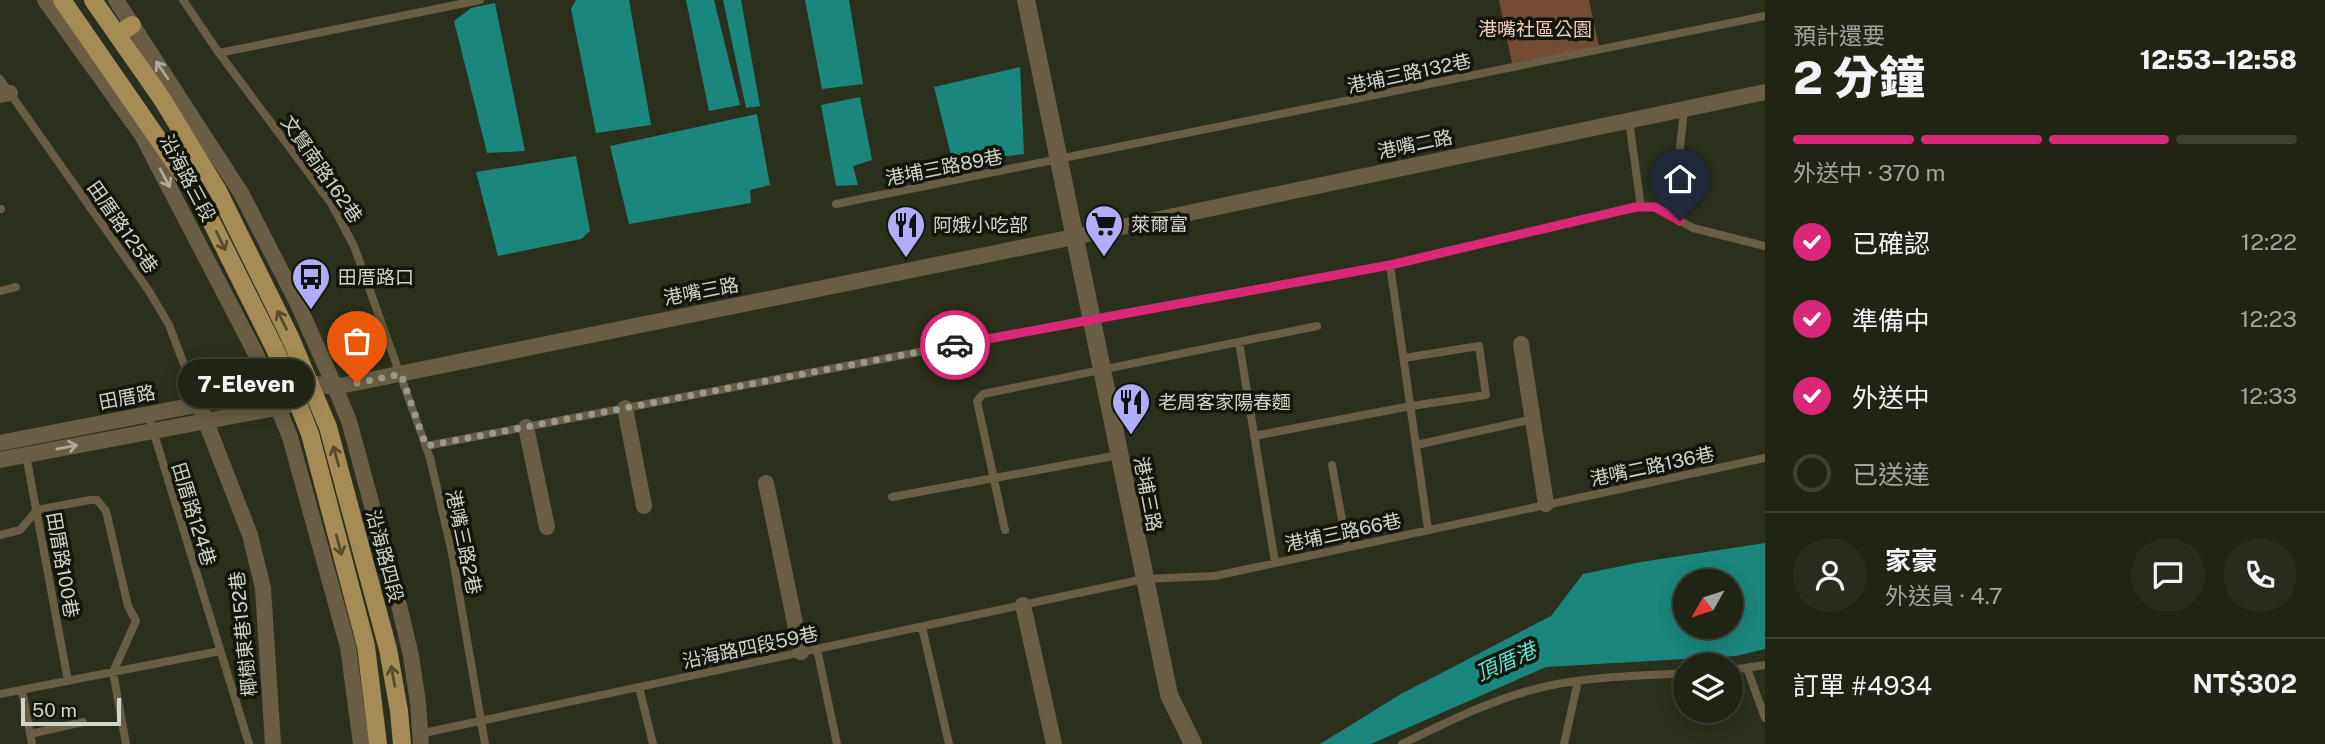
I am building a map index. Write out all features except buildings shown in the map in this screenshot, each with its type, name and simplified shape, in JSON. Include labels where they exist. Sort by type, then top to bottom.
[{"type":"main road","name":"沿海路三段","points":[[62,0],[201,201],[290,386]]},
{"type":"main road","name":"沿海路三段","points":[[93,0],[125,30],[170,96],[290,337],[313,391]]},
{"type":"main road","points":[[290,386],[310,434],[366,646],[370,742]]},
{"type":"main road","name":"沿海路四段","points":[[313,391],[328,427],[388,649],[402,740]]},
{"type":"street","name":"沿海路三段","points":[[45,0],[142,135],[256,354],[271,390]]},
{"type":"street","name":"沿海路三段","points":[[116,0],[125,30]]},
{"type":"street","name":"港埔三路","points":[[1026,0],[1169,695],[1193,744]]},
{"type":"street","name":"港嘴二路","points":[[1074,237],[1765,92]]},
{"type":"street","name":"沿海路三段","points":[[170,96],[241,193],[296,300],[335,387]]},
{"type":"street","name":"港嘴三路","points":[[335,387],[1074,237]]},
{"type":"street","points":[[1521,344],[1546,504]]},
{"type":"street","name":"田厝路","points":[[0,443],[290,386],[313,391],[335,387]]},
{"type":"street","name":"沿海路四段","points":[[335,387],[349,421],[402,618],[413,668],[421,739]]},
{"type":"street","points":[[271,390],[290,437],[348,647],[370,742]]},
{"type":"street","name":"田厝路","points":[[0,460],[297,404],[313,391]]},
{"type":"street","name":"椰樹東巷152巷","points":[[199,404],[250,534],[263,588],[273,744]]},
{"type":"street","points":[[625,408],[644,506]]},
{"type":"street","points":[[526,427],[547,527]]},
{"type":"street","points":[[766,483],[809,651]]},
{"type":"street","points":[[1023,605],[1054,744]]},
{"type":"lane","name":"文賢南路162巷","points":[[183,0],[219,53],[331,203],[345,227],[401,374]]},
{"type":"lane","points":[[219,53],[480,0]]},
{"type":"lane","name":"港埔三路132巷","points":[[1059,160],[1765,16]]},
{"type":"lane","name":"田厝路125巷","points":[[0,79],[5,94],[149,291],[169,325],[199,404]]},
{"type":"lane","points":[[1673,217],[1684,109]]},
{"type":"lane","points":[[1629,121],[1641,207]]},
{"type":"lane","name":"港埔三路89巷","points":[[836,204],[1059,160]]},
{"type":"lane","points":[[426,446],[1091,319],[1390,265],[1641,207],[1655,207],[1693,228],[1765,246]]},
{"type":"lane","points":[[1390,265],[1428,529]]},
{"type":"lane","points":[[0,290],[16,288]]},
{"type":"lane","points":[[1004,530],[977,401],[979,397],[1317,326]]},
{"type":"lane","points":[[1240,342],[1275,562]]},
{"type":"lane","points":[[1255,436],[1411,406],[1486,395],[1479,346],[1404,358]]},
{"type":"lane","name":"港嘴三路2巷","points":[[401,374],[426,446],[452,552],[485,744]]},
{"type":"lane","name":"田厝路124巷","points":[[148,414],[248,744]]},
{"type":"lane","points":[[1416,444],[1533,419]]},
{"type":"lane","name":"田厝路100巷","points":[[26,455],[68,681]]},
{"type":"lane","points":[[891,497],[1119,455]]},
{"type":"lane","name":"港嘴二路136巷","points":[[1546,504],[1765,458]]},
{"type":"lane","points":[[1332,466],[1347,547]]},
{"type":"lane","points":[[0,535],[20,530],[37,510],[97,500],[106,511],[128,606],[136,621],[113,672],[126,744]]},
{"type":"lane","name":"港埔三路66巷","points":[[1144,579],[1214,576],[1546,504]]},
{"type":"lane","name":"沿海路四段59巷","points":[[370,742],[421,739],[481,721],[1144,579]]},
{"type":"lane","points":[[922,627],[950,744]]},
{"type":"lane","points":[[0,694],[220,651]]},
{"type":"lane","points":[[809,651],[837,744]]},
{"type":"lane","points":[[1743,668],[1765,665]]},
{"type":"lane","points":[[1747,668],[1765,718]]},
{"type":"lane","points":[[1402,744],[1485,706],[1523,692],[1578,681],[1673,674]]},
{"type":"lane","points":[[1564,744],[1578,681]]},
{"type":"lane","points":[[639,687],[653,744]]},
{"type":"lane","points":[[22,690],[32,744]]},
{"type":"lane","points":[[30,734],[83,722]]},
{"type":"green space","name":"港嘴社區公園","points":[[1499,0],[1589,0],[1599,47],[1512,63]]},
{"type":"water","points":[[576,0],[629,0],[651,125],[596,133],[571,9]]},
{"type":"water","points":[[686,0],[714,0],[740,105],[709,111]]},
{"type":"water","points":[[723,0],[741,0],[760,106],[746,108]]},
{"type":"water","points":[[805,0],[849,0],[863,84],[822,89]]},
{"type":"water","points":[[495,3],[525,151],[487,153],[454,21],[471,8]]},
{"type":"water","points":[[1020,67],[1024,154],[953,163],[934,87]]},
{"type":"water","points":[[860,97],[872,160],[853,166],[858,185],[836,186],[821,105]]},
{"type":"water","points":[[757,114],[770,185],[750,190],[751,203],[629,224],[610,146]]},
{"type":"water","points":[[576,156],[590,231],[581,239],[498,256],[476,172]]},
{"type":"water","name":"頂厝港","points":[[1765,543],[1765,649],[1743,654],[1673,653],[1673,660],[1546,667],[1371,744],[1320,744],[1401,694],[1551,616],[1583,574]]},
{"type":"way so far","points":[[357,383],[401,374],[426,446],[955,345]]},
{"type":"place","name":"萊爾富","points":[[1104,258]]},
{"type":"place","name":"阿娥小吃部","points":[[906,259]]},
{"type":"place","name":"田厝路口","points":[[311,311]]},
{"type":"place","name":"7-Eleven","points":[[357,383]]},
{"type":"place","name":"老周客家陽春麵","points":[[1131,436]]},
{"type":"route","points":[[955,345],[1390,265],[1636,207],[1655,207],[1680,221]]}]
